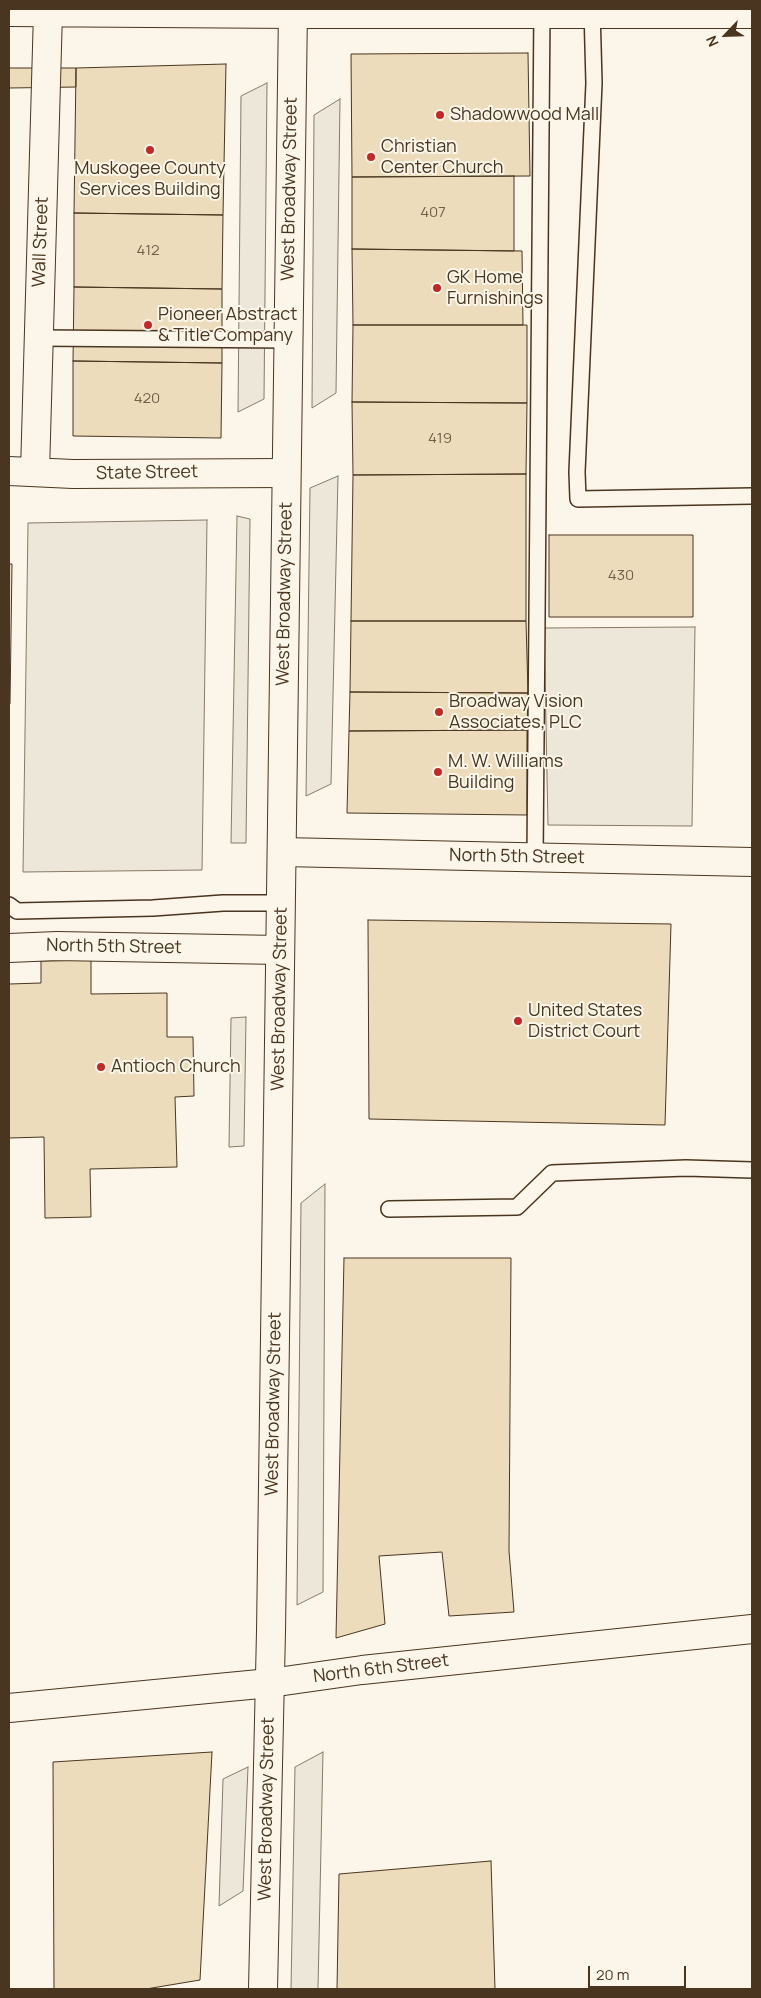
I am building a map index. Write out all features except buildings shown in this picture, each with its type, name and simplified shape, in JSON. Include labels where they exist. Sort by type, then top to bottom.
[{"type":"street","points":[[13,11],[652,11],[752,14]]},
{"type":"street","name":"West Broadway Street","points":[[263,1989],[270,1683],[294,11]]},
{"type":"street","name":"Wall Street","points":[[22,472],[39,338],[48,12]]},
{"type":"street","name":"State Street","points":[[22,472],[73,474],[286,473]]},
{"type":"street","name":"North 5th Street","points":[[282,852],[752,862]]},
{"type":"street","name":"North 5th Street","points":[[9,948],[57,946],[280,950]]},
{"type":"street","name":"North 6th Street","points":[[9,1708],[270,1683],[362,1670],[752,1629]]},
{"type":"lane","points":[[535,857],[542,11]]},
{"type":"lane","points":[[592,11],[594,83],[578,499],[752,496]]},
{"type":"lane","points":[[39,338],[288,340]]},
{"type":"lane","points":[[9,905],[17,911],[153,908],[223,903],[281,903]]},
{"type":"lane","points":[[389,1209],[517,1207],[552,1173],[686,1168],[752,1170]]},
{"type":"shaded area","points":[[267,83],[264,399],[238,412],[241,96]]},
{"type":"shaded area","points":[[340,99],[336,393],[312,408],[314,115]]},
{"type":"shaded area","points":[[338,476],[331,784],[306,796],[310,488]]},
{"type":"shaded area","points":[[237,516],[250,519],[246,843],[231,843]]},
{"type":"shaded area","points":[[207,520],[202,870],[23,872],[28,523]]},
{"type":"shaded area","points":[[695,627],[692,826],[548,825],[544,628]]},
{"type":"shaded area","points":[[246,1017],[244,1146],[229,1147],[231,1018]]},
{"type":"shaded area","points":[[325,1184],[323,1592],[297,1605],[301,1203]]},
{"type":"shaded area","points":[[323,1752],[318,1989],[291,1989],[295,1767]]},
{"type":"shaded area","points":[[248,1767],[243,1891],[219,1906],[223,1779]]},
{"type":"place","name":"Shadowwood Mall","points":[[440,115]]},
{"type":"place","name":"Muskogee County Services Building","points":[[150,150]]},
{"type":"place","name":"Christian Center Church","points":[[371,157]]},
{"type":"place","name":"GK Home Furnishings","points":[[437,288]]},
{"type":"place","name":"Pioneer Abstract & Title Company","points":[[148,325]]},
{"type":"place","name":"Broadway Vision Associates, PLC","points":[[439,712]]},
{"type":"place","name":"M. W. Williams Building","points":[[438,772]]},
{"type":"place","name":"United States District Court","points":[[518,1021]]},
{"type":"place","name":"Antioch Church","points":[[101,1067]]}]
